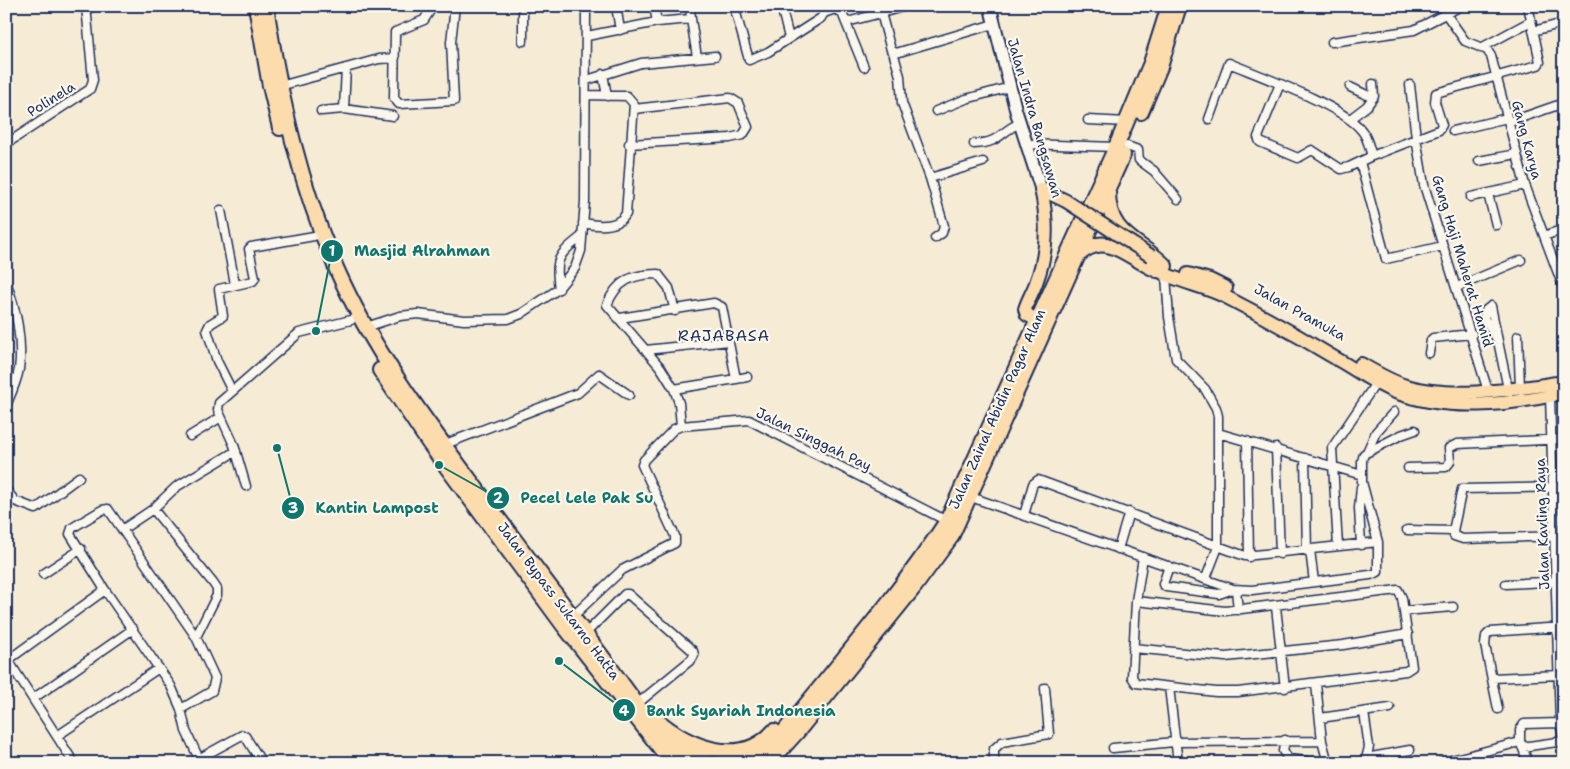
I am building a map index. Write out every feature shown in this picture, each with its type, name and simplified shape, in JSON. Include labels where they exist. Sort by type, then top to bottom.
[{"type":"highway","name":"Jalan Bypass Sukarno Hatta","points":[[256,6],[270,86],[282,139],[314,236],[352,320],[398,397],[637,710],[677,752],[692,760],[712,763]]},
{"type":"highway","name":"Jalan Bypass Sukarno Hatta","points":[[266,6],[293,146],[337,272],[366,327],[398,380],[443,445],[475,496]]},
{"type":"highway","name":"Jalan Zainal Abidin Pagar Alam","points":[[769,763],[814,703],[936,559],[951,537],[1108,188],[1126,122],[1151,64],[1169,6]]},
{"type":"highway","name":"Jalan Zainal Abidin Pagar Alam","points":[[747,763],[761,755],[775,743],[814,703],[827,678],[929,548],[947,521],[1036,319],[1160,67],[1179,6]]},
{"type":"highway","points":[[1108,188],[1109,211],[1117,227],[1157,266]]},
{"type":"highway","points":[[1109,244],[1105,238],[1105,233],[1110,228],[1117,227]]},
{"type":"highway","points":[[1076,256],[1092,246],[1109,244],[1157,266]]},
{"type":"highway","name":"Jalan Bypass Sukarno Hatta","points":[[486,511],[572,618],[672,763]]},
{"type":"highway","points":[[637,710],[648,711],[671,732],[691,743],[712,750],[740,753],[750,750],[769,737],[800,700],[827,678]]},
{"type":"highway","points":[[637,710],[664,763]]},
{"type":"main road","name":"Jalan Pramuka","points":[[1042,194],[1063,204],[1157,266],[1210,280],[1271,311],[1338,355],[1376,383],[1406,395],[1456,404],[1506,403],[1550,396],[1563,388]]},
{"type":"main road","name":"Jalan Indra Bangsawan","points":[[1036,319],[1027,314],[1024,308],[1038,278],[1045,248],[1047,232],[1042,194]]},
{"type":"main road","name":"Jalan Pramuka","points":[[1338,355],[1404,385],[1432,391],[1563,388]]},
{"type":"street","name":"Polinela","points":[[6,144],[90,88],[93,80],[86,6]]},
{"type":"street","points":[[433,6],[424,20],[397,30],[394,98],[397,103],[445,103],[454,101],[451,42],[456,6]]},
{"type":"street","points":[[523,6],[523,41]]},
{"type":"street","points":[[366,327],[400,316],[418,314],[464,320],[508,319],[521,314],[559,289],[575,268],[581,251],[583,223],[587,95],[586,6]]},
{"type":"street","points":[[616,6],[620,30]]},
{"type":"street","points":[[654,6],[657,22]]},
{"type":"street","points":[[690,6],[696,57]]},
{"type":"street","points":[[734,6],[749,60],[768,52],[824,10],[839,10],[847,22],[864,68]]},
{"type":"street","points":[[781,6],[789,38]]},
{"type":"street","points":[[847,22],[907,6]]},
{"type":"street","name":"Jalan Indra Bangsawan","points":[[990,6],[1010,88],[1042,194]]},
{"type":"street","points":[[1332,42],[1414,30],[1461,6]]},
{"type":"street","points":[[1280,84],[1258,137],[1260,142],[1298,158],[1312,150],[1343,169],[1441,128],[1435,102],[1436,93],[1497,78],[1538,65],[1540,62],[1528,6]]},
{"type":"street","points":[[881,13],[890,50],[896,52],[994,24]]},
{"type":"street","name":"Gang Karya","points":[[1446,14],[1465,40],[1489,53],[1526,185],[1564,289]]},
{"type":"street","points":[[587,36],[657,22],[691,19]]},
{"type":"street","points":[[1481,48],[1531,21]]},
{"type":"street","points":[[1533,30],[1564,23]]},
{"type":"street","points":[[896,52],[902,103],[930,178],[944,226],[942,233],[935,238]]},
{"type":"street","points":[[587,80],[641,63],[715,56]]},
{"type":"street","points":[[280,86],[379,59],[395,58]]},
{"type":"street","points":[[1208,119],[1229,63],[1280,84],[1350,119],[1366,137],[1372,156]]},
{"type":"street","points":[[344,110],[346,68]]},
{"type":"street","points":[[603,74],[607,96]]},
{"type":"street","points":[[1372,84],[1373,98]]},
{"type":"street","name":"Gang Haji Maherat Hamid","points":[[1410,85],[1424,185],[1472,334],[1488,391]]},
{"type":"street","points":[[1350,87],[1373,98]]},
{"type":"street","points":[[936,110],[966,98],[1010,88]]},
{"type":"street","points":[[583,223],[612,224],[623,220],[626,214],[629,144],[634,109],[632,99],[627,96],[587,95]]},
{"type":"street","points":[[629,144],[730,138],[743,135],[748,127],[738,104],[730,98],[634,109]]},
{"type":"street","points":[[1350,119],[1373,98]]},
{"type":"street","points":[[1453,131],[1508,120],[1564,103]]},
{"type":"street","points":[[321,111],[344,110],[393,116]]},
{"type":"street","points":[[1088,120],[1126,122]]},
{"type":"street","points":[[974,144],[995,141],[1013,126],[1020,123]]},
{"type":"street","points":[[1026,144],[1121,146],[1138,150],[1139,160],[1154,171],[1178,199]]},
{"type":"street","points":[[1479,161],[1517,154]]},
{"type":"street","points":[[930,178],[983,162]]},
{"type":"street","points":[[1360,162],[1386,259],[1443,246]]},
{"type":"street","points":[[1471,197],[1526,185]]},
{"type":"street","points":[[1488,194],[1496,225]]},
{"type":"street","points":[[221,210],[235,284]]},
{"type":"street","points":[[1544,236],[1564,229]]},
{"type":"street","points":[[232,392],[217,361],[207,330],[210,324],[223,316],[219,289],[251,282],[255,278],[249,249],[251,247],[314,236]]},
{"type":"street","points":[[559,289],[558,258],[561,253],[581,237]]},
{"type":"street","points":[[1456,286],[1521,260]]},
{"type":"street","points":[[1157,266],[1174,354],[1178,362],[1211,398],[1217,412],[1218,547],[1206,578]]},
{"type":"street","points":[[572,618],[622,570],[673,545],[676,541],[642,465],[644,460],[670,432],[681,426],[679,403],[674,389],[661,368],[607,305],[618,285],[624,280],[647,274],[658,274],[665,280],[675,311]]},
{"type":"street","points":[[6,282],[16,320],[20,355],[18,370],[6,406]]},
{"type":"street","points":[[620,318],[717,303],[722,307],[736,379]]},
{"type":"street","points":[[246,486],[236,452],[221,417],[219,403],[299,333],[352,320]]},
{"type":"street","points":[[1429,353],[1431,340],[1434,338],[1472,334]]},
{"type":"street","points":[[1514,388],[1518,336]]},
{"type":"street","points":[[646,350],[729,341]]},
{"type":"street","points":[[1498,341],[1514,388]]},
{"type":"street","points":[[443,445],[578,393],[599,374],[629,395]]},
{"type":"street","points":[[674,389],[747,377]]},
{"type":"street","points":[[1338,546],[1331,451],[1335,441],[1376,383]]},
{"type":"street","name":"Jalan Kavling Raya","points":[[1550,396],[1553,487],[1560,536],[1560,723],[1563,738]]},
{"type":"street","points":[[1361,545],[1359,508],[1362,461],[1376,432],[1394,412]]},
{"type":"street","points":[[190,436],[221,417]]},
{"type":"street","name":"Jalan Singgah Pay","points":[[681,426],[749,420],[947,521]]},
{"type":"street","points":[[1367,452],[1415,430]]},
{"type":"street","points":[[1218,432],[1276,448],[1362,478]]},
{"type":"street","points":[[1408,468],[1446,467],[1450,462],[1449,448],[1453,445],[1564,439]]},
{"type":"street","points":[[1246,441],[1249,557]]},
{"type":"street","points":[[1276,448],[1280,554]]},
{"type":"street","points":[[123,529],[155,507],[176,487],[236,452]]},
{"type":"street","points":[[1305,458],[1308,550],[1314,582]]},
{"type":"street","points":[[6,490],[15,501],[36,509],[79,477]]},
{"type":"street","points":[[970,497],[1235,589],[1252,590],[1376,574],[1379,569],[1378,542],[1362,478]]},
{"type":"street","points":[[1024,515],[1036,480],[1129,512],[1218,547],[1249,557],[1378,542]]},
{"type":"street","points":[[1560,536],[1463,539],[1454,536],[1453,531],[1462,489],[1564,487]]},
{"type":"street","points":[[155,507],[217,589],[212,606],[196,637]]},
{"type":"street","points":[[181,709],[212,691],[215,684],[212,668],[196,637],[123,529],[108,510],[102,510],[70,530],[105,590],[171,686],[181,709],[186,731],[200,760]]},
{"type":"street","points":[[1118,549],[1129,512]]},
{"type":"street","points":[[1407,530],[1453,531]]},
{"type":"street","points":[[43,574],[81,550]]},
{"type":"street","points":[[1136,601],[1225,611],[1276,607],[1398,590],[1401,594],[1412,662],[1409,671],[1286,688],[1226,692],[1135,682],[1132,677],[1136,601],[1143,557]]},
{"type":"street","points":[[1169,566],[1163,584],[1166,587],[1219,594],[1235,589]]},
{"type":"street","points":[[1506,584],[1560,581]]},
{"type":"street","points":[[1235,589],[1238,610]]},
{"type":"street","points":[[74,763],[7,658],[105,590]]},
{"type":"street","points":[[584,635],[628,594],[693,651],[692,659],[637,710]]},
{"type":"street","points":[[1276,607],[1286,688]]},
{"type":"street","points":[[1404,610],[1453,607]]},
{"type":"street","points":[[1498,709],[1485,645],[1486,636],[1490,632],[1561,627]]},
{"type":"street","points":[[34,698],[133,629]]},
{"type":"street","points":[[1134,648],[1225,657],[1343,644],[1408,634]]},
{"type":"street","points":[[57,736],[159,668]]},
{"type":"street","points":[[1492,678],[1560,675]]},
{"type":"street","points":[[1285,740],[1283,751],[1288,759],[1327,763],[1322,741],[1316,684]]},
{"type":"street","points":[[1169,687],[1174,742],[1178,763]]},
{"type":"street","points":[[994,763],[994,749],[1002,742],[1049,734],[1045,688]]},
{"type":"street","points":[[1320,718],[1390,708]]},
{"type":"street","points":[[1364,712],[1369,747],[1365,760],[1410,750]]},
{"type":"street","points":[[1528,763],[1521,745],[1522,725],[1560,723]]},
{"type":"street","points":[[191,763],[200,760],[243,735],[262,763]]},
{"type":"street","points":[[1440,763],[1521,745],[1563,738]]},
{"type":"street","points":[[1113,748],[1174,742],[1322,741]]},
{"type":"place","name":"Masjid Alrahman","points":[[316,331]]},
{"type":"place","name":"Kantin Lampost","points":[[277,448]]},
{"type":"place","name":"Pecel Lele Pak Su","points":[[439,465]]},
{"type":"place","name":"Bank Syariah Indonesia","points":[[559,661]]},
{"type":"district","name":"RAJABASA","points":[[724,335]]}]
